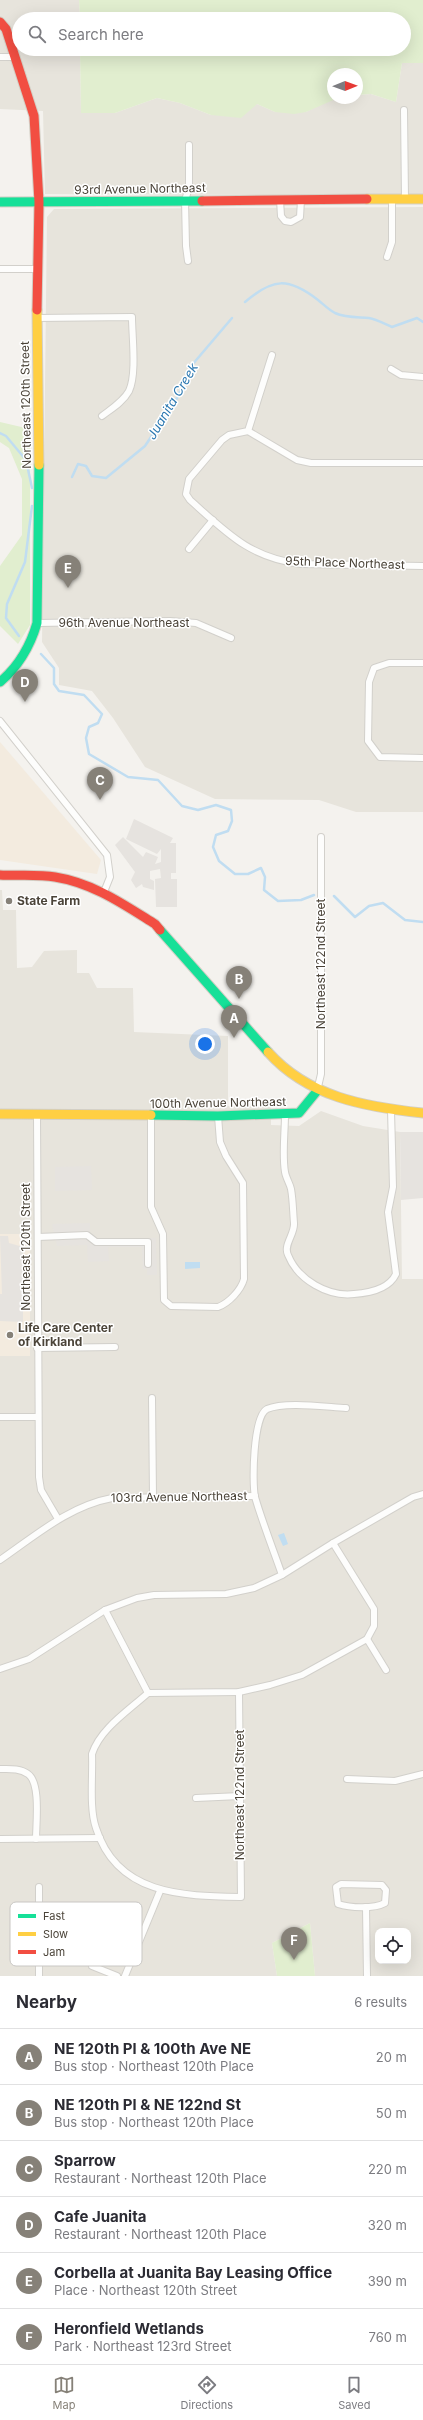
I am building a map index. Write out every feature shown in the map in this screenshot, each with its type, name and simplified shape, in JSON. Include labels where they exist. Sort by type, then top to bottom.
[{"type":"street","name":"Northeast 120th Street","points":[[0,22],[6,29],[12,51]]},
{"type":"street","points":[[0,56],[14,58]]},
{"type":"street","name":"Northeast 120th Street","points":[[0,682],[11,673],[30,646],[37,623],[39,499],[37,269],[39,202],[34,116],[14,58]]},
{"type":"street","points":[[404,110],[406,199]]},
{"type":"street","points":[[188,261],[186,246],[185,200],[189,188],[189,145]]},
{"type":"street","name":"93rd Avenue Northeast","points":[[0,202],[423,199]]},
{"type":"street","points":[[280,200],[281,216],[285,221],[291,222],[300,218],[301,200]]},
{"type":"street","points":[[388,257],[392,242],[392,200]]},
{"type":"street","points":[[0,269],[37,269]]},
{"type":"street","points":[[37,318],[132,317],[132,379],[129,391],[121,401],[102,416]]},
{"type":"street","points":[[272,355],[248,431],[297,460],[311,463],[423,463]]},
{"type":"street","points":[[392,369],[401,375],[423,377]]},
{"type":"street","name":"95th Place Northeast","points":[[248,431],[229,435],[222,440],[189,479],[186,494],[190,500],[213,520],[250,549],[281,562],[301,564],[423,566]]},
{"type":"street","points":[[189,549],[213,520]]},
{"type":"street","name":"96th Avenue Northeast","points":[[37,623],[170,621],[196,623],[231,638]]},
{"type":"street","points":[[423,663],[389,663],[374,668],[369,682],[368,741],[376,754],[386,758],[423,758]]},
{"type":"street","points":[[0,721],[107,855],[110,877],[104,892]]},
{"type":"street","name":"Northeast 122nd Street","points":[[317,1091],[322,1074],[321,837]]},
{"type":"street","points":[[0,875],[55,877],[104,892],[155,924],[278,1063],[317,1091],[362,1106],[423,1113]]},
{"type":"street","name":"100th Avenue Northeast","points":[[0,1114],[218,1116],[299,1113],[317,1091]]},
{"type":"street","points":[[285,1114],[285,1171],[291,1188],[294,1226],[292,1237],[287,1246],[287,1254],[296,1268],[312,1284],[330,1293],[346,1295],[362,1294],[386,1286],[393,1281],[396,1274],[388,1212],[393,1186],[391,1110]]},
{"type":"street","name":"Northeast 120th Street","points":[[37,1115],[37,1348],[41,1490],[58,1519]]},
{"type":"street","points":[[151,1115],[152,1207],[163,1234],[164,1300],[171,1306],[218,1307],[224,1305],[242,1287],[244,1279],[243,1183],[226,1156],[220,1142],[218,1116]]},
{"type":"street","points":[[38,1237],[87,1235],[98,1242],[148,1242],[148,1264]]},
{"type":"street","points":[[37,1348],[115,1347]]},
{"type":"street","points":[[152,1398],[152,1497]]},
{"type":"street","points":[[282,1575],[255,1496],[257,1426],[261,1416],[266,1410],[283,1406],[346,1408]]},
{"type":"street","points":[[0,1417],[38,1417]]},
{"type":"street","points":[[0,1669],[29,1659],[105,1610],[137,1598],[154,1595],[226,1594],[241,1592],[282,1575],[413,1496],[423,1494]]},
{"type":"street","name":"103rd Avenue Northeast","points":[[0,1560],[58,1519],[98,1501],[152,1497],[255,1496]]},
{"type":"street","points":[[142,1935],[160,1891],[127,1874],[114,1860],[100,1838],[94,1818],[92,1754],[95,1744],[101,1735],[148,1693],[239,1692],[302,1675],[367,1639],[374,1626],[374,1609],[333,1543]]},
{"type":"street","points":[[105,1610],[148,1693]]},
{"type":"street","points":[[367,1639],[386,1670]]},
{"type":"street","name":"Northeast 122nd Street","points":[[160,1891],[241,1897],[239,1692]]},
{"type":"street","points":[[0,1769],[12,1769],[29,1774],[36,1788],[36,1839]]},
{"type":"street","points":[[347,1779],[395,1781],[423,1774]]},
{"type":"street","points":[[196,1798],[240,1796]]},
{"type":"street","points":[[0,1839],[100,1838]]},
{"type":"street","points":[[341,1884],[382,1885],[386,1890],[385,1903],[379,1906],[366,1907],[338,1904],[336,1887],[341,1884]]},
{"type":"street","points":[[39,1888],[39,1902]]},
{"type":"street","points":[[366,1907],[367,1976]]},
{"type":"street","points":[[92,1966],[117,1976]]},
{"type":"street","points":[[125,1976],[129,1966]]},
{"type":"shaded area","points":[[0,0],[79,0],[80,12],[12,12],[12,56],[80,56],[81,113],[115,113],[157,98],[180,103],[211,115],[257,104],[275,112],[306,112],[327,101],[327,104],[363,104],[363,95],[371,94],[396,102],[402,63],[423,63],[423,196],[45,194],[43,111],[0,109]]},
{"type":"shaded area","points":[[423,207],[423,812],[356,812],[319,800],[215,799],[145,767],[113,718],[92,691],[59,685],[59,668],[42,642],[47,217],[54,209]]},
{"type":"shaded area","points":[[0,742],[101,860],[97,874],[0,860]]},
{"type":"shaded area","points":[[134,819],[173,838],[170,843],[176,843],[176,873],[171,873],[171,879],[177,879],[177,907],[156,907],[155,879],[161,878],[160,869],[150,871],[150,879],[154,881],[154,890],[143,887],[142,884],[136,888],[131,880],[135,872],[115,845],[123,837],[143,857],[146,852],[158,857],[155,864],[161,862],[161,849],[157,854],[126,839]]},
{"type":"shaded area","points":[[0,890],[2,890],[3,910],[16,910],[17,968],[32,967],[44,951],[77,950],[77,973],[89,973],[97,988],[133,988],[134,1032],[228,1036],[228,1106],[271,1106],[271,1125],[299,1126],[321,1111],[363,1126],[400,1132],[402,1279],[423,1279],[423,1976],[315,1976],[310,1923],[272,1943],[277,1976],[0,1976],[0,1356],[30,1356],[30,1234],[0,1234]]},
{"type":"shaded area","points":[[400,1132],[423,1132],[423,1198],[401,1200]]},
{"type":"shaded area","points":[[91,1166],[92,1190],[55,1191],[55,1167]]},
{"type":"shaded area","points":[[90,1223],[90,1238],[156,1238],[157,1275],[147,1275],[147,1269],[143,1269],[142,1247],[108,1247],[109,1261],[88,1262],[87,1245],[57,1246],[52,1224]]},
{"type":"shaded area","points":[[0,1234],[30,1234],[30,1356],[0,1356]]},
{"type":"shaded area","points":[[0,1236],[8,1236],[9,1243],[23,1247],[23,1322],[0,1321],[0,1294],[2,1294]]},
{"type":"green space","points":[[79,0],[423,0],[423,63],[402,63],[396,102],[371,94],[363,95],[363,68],[327,68],[327,103],[306,112],[294,114],[275,112],[257,104],[241,118],[211,115],[180,103],[157,98],[115,113],[81,113],[80,56],[411,56],[411,12],[80,12]]},
{"type":"green space","points":[[0,422],[30,429],[30,625],[18,644],[0,626],[0,566],[22,535],[22,479],[9,448],[0,442]]},
{"type":"green space","points":[[310,1923],[315,1976],[277,1976],[272,1943]]},
{"type":"water","points":[[185,1262],[200,1262],[200,1268],[185,1269]]},
{"type":"water","points":[[284,1533],[288,1544],[283,1546],[278,1535]]},
{"type":"waterway","name":"Juanita Creek","points":[[245,302],[264,288],[281,283],[298,287],[339,315],[378,320],[392,327],[417,318],[423,322]]},
{"type":"waterway","name":"Juanita Creek","points":[[72,477],[78,464],[86,466],[92,476],[106,478],[145,446],[177,398],[192,365],[232,318]]},
{"type":"waterway","name":"Juanita Creek","points":[[0,433],[6,436],[26,460],[32,488]]},
{"type":"waterway","name":"Juanita Creek","points":[[19,636],[6,618],[7,604],[25,562],[32,506]]},
{"type":"waterway","name":"Juanita Creek","points":[[41,654],[54,668],[54,684],[59,691],[84,695],[102,714],[98,723],[89,727],[86,738],[89,754],[128,777],[158,780],[182,806],[198,810],[216,805],[231,810],[232,821],[228,831],[216,835],[213,847],[219,861],[235,874],[248,874],[261,868],[265,877],[264,890],[278,901],[301,900],[314,895]]},
{"type":"waterway","name":"Juanita Creek","points":[[334,896],[355,917],[369,906],[383,903],[405,920],[423,922]]},
{"type":"traffic: fast","points":[[0,202],[202,201]]},
{"type":"traffic: fast","points":[[0,682],[7,676],[23,656],[37,623],[39,465]]},
{"type":"traffic: fast","points":[[160,930],[268,1052]]},
{"type":"traffic: fast","points":[[151,1115],[218,1116],[299,1113],[317,1091]]},
{"type":"traffic: slow","points":[[367,199],[423,199]]},
{"type":"traffic: slow","points":[[37,310],[39,465]]},
{"type":"traffic: slow","points":[[268,1052],[301,1080],[339,1097],[359,1103],[401,1111],[423,1113]]},
{"type":"traffic: slow","points":[[0,1114],[151,1115]]},
{"type":"traffic: jam","points":[[0,22],[6,29],[12,48]]},
{"type":"traffic: jam","points":[[15,56],[34,116],[39,202],[37,310]]},
{"type":"traffic: jam","points":[[202,201],[367,199]]},
{"type":"traffic: jam","points":[[0,875],[48,876],[82,884],[119,902],[155,924],[160,930]]},
{"type":"place","name":"Corbella at Juanita Bay Leasing Office","points":[[68,588]]},
{"type":"place","name":"Cafe Juanita","points":[[25,702]]},
{"type":"place","name":"Sparrow","points":[[100,800]]},
{"type":"place","name":"State Farm","points":[[9,901]]},
{"type":"place","name":"NE 120th Pl & NE 122nd St","points":[[239,999]]},
{"type":"place","name":"NE 120th Pl & 100th Ave NE","points":[[234,1038]]},
{"type":"place","name":"Life Care Center of Kirkland","points":[[10,1335]]},
{"type":"place","name":"Heronfield Wetlands","points":[[294,1960]]}]
